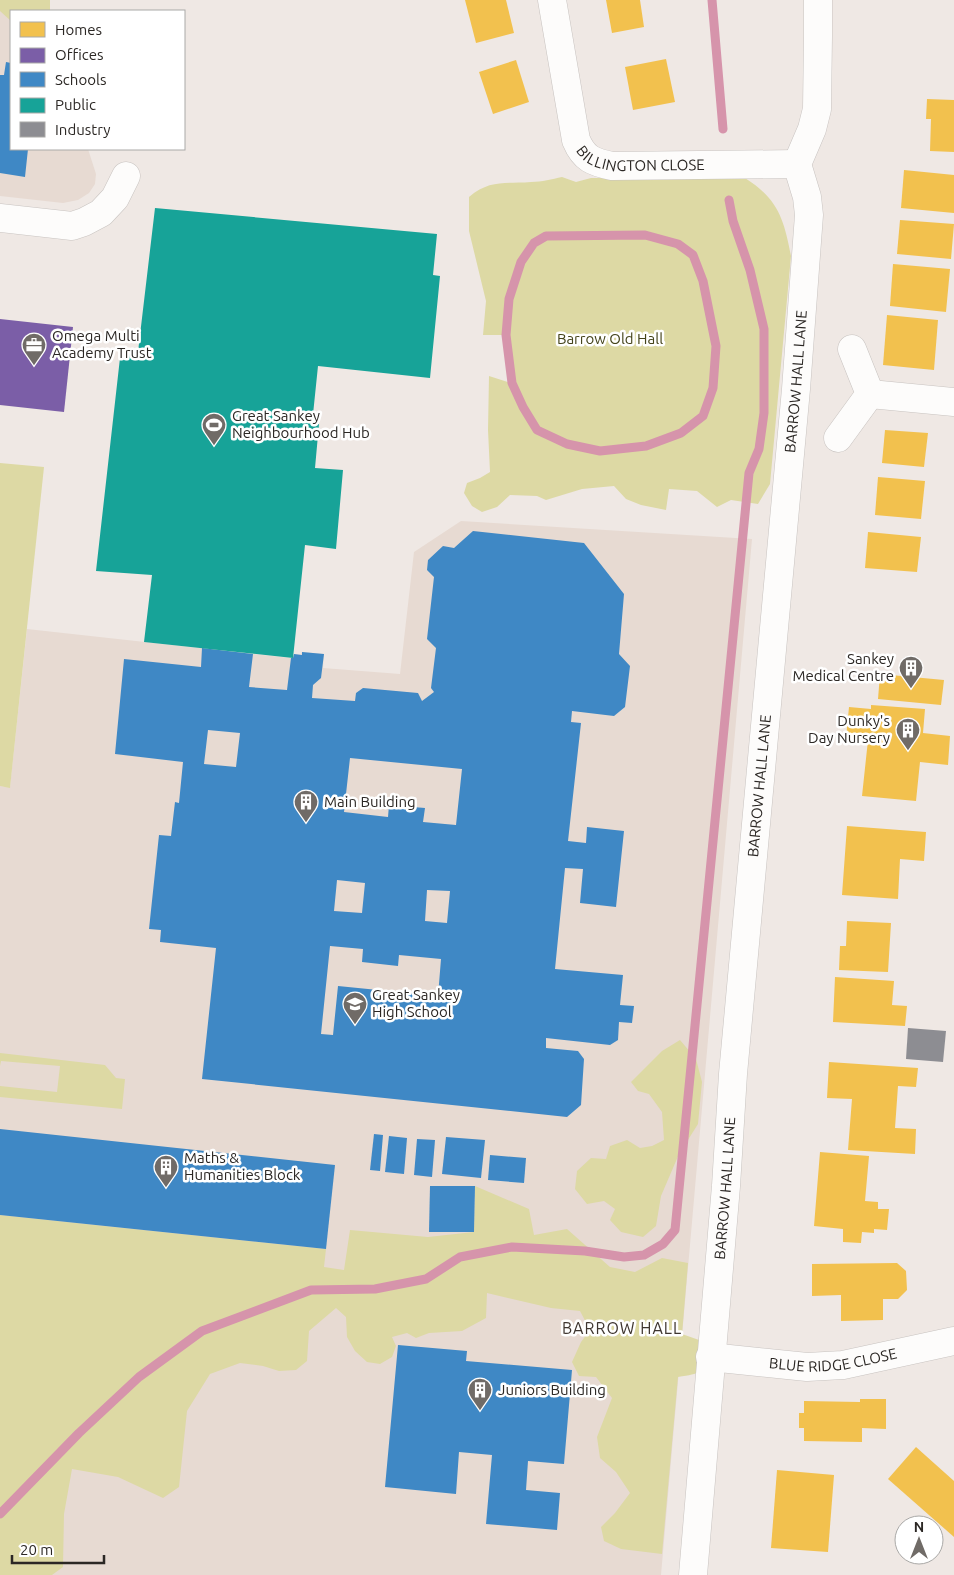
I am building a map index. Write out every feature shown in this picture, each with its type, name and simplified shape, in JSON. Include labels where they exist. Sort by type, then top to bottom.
[{"type":"street","name":"BILLINGTON CLOSE","points":[[552,0],[576,140],[580,150],[587,158],[596,163],[612,166],[798,164]]},
{"type":"street","points":[[798,164],[817,109],[818,0]]},
{"type":"street","name":"BARROW HALL LANE","points":[[692,1575],[726,1186],[733,1074],[796,389],[809,216],[807,197],[798,164]]},
{"type":"street","points":[[0,218],[72,226],[84,222],[101,213],[115,198],[126,176]]},
{"type":"street","points":[[852,349],[870,394]]},
{"type":"street","points":[[870,394],[954,402]]},
{"type":"street","points":[[838,438],[870,394]]},
{"type":"street","name":"BLUE RIDGE CLOSE","points":[[710,1358],[807,1367],[843,1365],[954,1341]]},
{"type":"shaded area","points":[[0,6],[10,11],[10,150],[88,150],[96,174],[95,184],[89,193],[78,200],[63,203],[0,196]]},
{"type":"shaded area","name":"Great Sankey High School","points":[[461,521],[752,539],[661,1575],[0,1575],[0,786],[10,787],[27,629],[291,658],[293,658],[294,654],[301,655],[302,652],[324,654],[323,668],[400,674],[414,552]]},
{"type":"green space","points":[[0,0],[50,0],[50,10],[10,10],[10,20],[0,11]]},
{"type":"green space","name":"Barrow Old Hall","points":[[562,177],[576,182],[591,178],[745,178],[765,194],[778,211],[786,231],[791,256],[770,484],[758,504],[731,500],[717,507],[697,491],[669,489],[666,510],[641,505],[626,499],[614,486],[582,489],[546,500],[537,496],[510,495],[497,507],[482,512],[472,506],[464,493],[467,483],[490,472],[488,430],[489,376],[511,383],[506,335],[483,335],[486,301],[469,231],[469,197],[484,187],[499,183],[539,182]]},
{"type":"green space","points":[[0,463],[44,467],[10,788],[0,786]]},
{"type":"green space","points":[[680,1040],[696,1059],[702,1082],[698,1124],[679,1154],[661,1196],[656,1226],[643,1237],[621,1232],[610,1220],[615,1209],[604,1201],[587,1204],[575,1189],[577,1171],[591,1158],[606,1159],[610,1146],[627,1140],[640,1148],[652,1146],[664,1140],[662,1112],[649,1094],[638,1091],[631,1082],[662,1051]]},
{"type":"green space","points":[[0,1053],[105,1065],[116,1078],[125,1079],[122,1109],[0,1097],[0,1086],[57,1092],[60,1066],[1,1061],[0,1066]]},
{"type":"green space","points":[[475,1186],[529,1209],[534,1235],[567,1229],[610,1267],[635,1272],[662,1258],[688,1263],[682,1334],[699,1340],[707,1350],[702,1368],[699,1371],[692,1375],[678,1377],[662,1554],[621,1549],[604,1541],[601,1527],[615,1513],[630,1493],[616,1472],[600,1458],[597,1437],[612,1398],[596,1377],[579,1376],[572,1362],[581,1342],[590,1330],[580,1311],[551,1308],[487,1293],[486,1318],[462,1331],[429,1333],[416,1338],[407,1333],[392,1337],[396,1346],[392,1357],[380,1364],[367,1362],[355,1351],[347,1337],[346,1317],[336,1308],[309,1331],[307,1361],[296,1370],[279,1371],[263,1366],[240,1363],[210,1374],[187,1411],[179,1487],[163,1498],[118,1477],[72,1469],[64,1514],[63,1567],[52,1575],[0,1575],[0,1215],[326,1249],[324,1267],[344,1270],[350,1230],[428,1237],[474,1232]]},
{"type":"building: Homes","points":[[465,0],[506,0],[514,33],[476,43]]},
{"type":"building: Homes","points":[[606,0],[640,0],[644,27],[612,33]]},
{"type":"building: Homes","points":[[666,59],[675,102],[633,110],[625,67]]},
{"type":"building: Homes","points":[[516,60],[529,102],[493,114],[479,72]]},
{"type":"building: Homes","points":[[927,99],[954,100],[954,152],[930,151],[931,119],[926,119]]},
{"type":"building: Homes","points":[[904,170],[954,175],[954,213],[901,208]]},
{"type":"building: Homes","points":[[900,220],[954,224],[951,259],[897,254]]},
{"type":"building: Homes","points":[[893,264],[950,269],[946,312],[890,306]]},
{"type":"building: Homes","points":[[887,315],[938,320],[934,370],[883,365]]},
{"type":"building: Homes","points":[[885,430],[928,433],[924,467],[882,463]]},
{"type":"building: Homes","points":[[878,477],[925,481],[921,519],[875,515]]},
{"type":"building: Homes","points":[[868,532],[921,537],[917,572],[865,568]]},
{"type":"building: Homes","name":"Sankey Medical Centre","points":[[880,674],[944,680],[941,705],[878,699]]},
{"type":"building: Homes","name":"Dunky's Day Nursery","points":[[871,705],[925,709],[923,733],[950,736],[948,765],[920,762],[916,801],[862,796],[868,740],[846,738],[849,707],[871,709]]},
{"type":"building: Homes","points":[[847,826],[926,832],[924,861],[900,859],[898,899],[842,895]]},
{"type":"building: Homes","points":[[847,921],[891,923],[888,972],[839,970],[840,946],[846,946]]},
{"type":"building: Homes","points":[[835,977],[894,981],[892,1005],[907,1006],[905,1026],[833,1022]]},
{"type":"building: Homes","points":[[829,1062],[918,1068],[916,1087],[898,1086],[895,1128],[916,1129],[915,1154],[848,1150],[852,1099],[827,1098]]},
{"type":"building: Homes","points":[[820,1152],[869,1156],[865,1201],[878,1202],[878,1209],[889,1209],[887,1230],[874,1229],[874,1233],[862,1232],[861,1243],[843,1242],[843,1229],[814,1226]]},
{"type":"building: Homes","points":[[897,1263],[906,1271],[907,1290],[898,1299],[883,1299],[883,1320],[841,1321],[841,1295],[812,1296],[812,1264]]},
{"type":"building: Homes","points":[[860,1399],[886,1399],[886,1429],[862,1428],[862,1442],[804,1441],[804,1428],[799,1428],[799,1413],[804,1413],[804,1401],[860,1402]]},
{"type":"building: Homes","points":[[916,1447],[954,1481],[954,1537],[944,1528],[944,1515],[929,1515],[888,1479]]},
{"type":"building: Homes","points":[[777,1470],[834,1475],[828,1552],[771,1548]]},
{"type":"building: Offices","name":"Omega Multi Academy Trust","points":[[0,319],[73,327],[64,412],[0,405]]},
{"type":"building: Schools","points":[[6,62],[10,63],[10,150],[28,150],[25,177],[0,173],[0,75],[4,75]]},
{"type":"building: Schools","name":"Main Building","points":[[473,531],[584,543],[624,594],[619,654],[630,666],[625,707],[614,716],[572,711],[571,722],[581,723],[568,841],[586,843],[587,827],[624,831],[616,907],[580,903],[583,869],[565,868],[555,969],[623,975],[620,1005],[634,1006],[632,1023],[619,1022],[618,1040],[610,1045],[546,1038],[546,1048],[578,1051],[584,1059],[581,1105],[567,1117],[202,1079],[216,948],[160,942],[161,930],[149,929],[159,835],[171,836],[175,802],[179,803],[183,762],[115,754],[124,659],[201,667],[202,648],[253,654],[249,687],[287,690],[291,658],[293,658],[294,654],[302,655],[302,652],[324,654],[321,678],[313,685],[312,698],[355,701],[356,693],[363,688],[418,693],[422,701],[434,692],[431,688],[436,648],[427,639],[434,577],[427,570],[428,560],[443,546],[454,548]],"holes":[[[208,730],[240,733],[236,767],[204,764]],[[350,758],[462,769],[456,825],[423,822],[425,808],[389,805],[388,817],[344,812]],[[337,880],[365,883],[362,913],[334,911]],[[427,890],[450,891],[447,923],[425,921]],[[330,946],[363,949],[362,962],[398,966],[399,955],[441,959],[438,996],[338,986],[333,1035],[321,1034]]]},
{"type":"building: Schools","name":"Maths & Humanities Block","points":[[0,1129],[335,1165],[326,1249],[0,1215]]},
{"type":"building: Schools","points":[[374,1134],[383,1135],[380,1171],[370,1170]]},
{"type":"building: Schools","points":[[389,1136],[407,1138],[404,1174],[385,1172]]},
{"type":"building: Schools","points":[[446,1137],[485,1140],[481,1178],[442,1174]]},
{"type":"building: Schools","points":[[417,1139],[435,1140],[432,1177],[414,1175]]},
{"type":"building: Schools","points":[[490,1155],[526,1158],[524,1183],[488,1180]]},
{"type":"building: Schools","points":[[430,1186],[475,1186],[474,1232],[429,1232]]},
{"type":"building: Schools","name":"Juniors Building","points":[[398,1345],[467,1351],[466,1361],[572,1370],[564,1464],[528,1461],[526,1490],[560,1493],[557,1530],[486,1524],[492,1455],[459,1452],[456,1494],[385,1487]]},
{"type":"building: Public","name":"Great Sankey Neighbourhood Hub","points":[[155,208],[437,234],[433,275],[440,276],[430,378],[318,366],[312,424],[319,424],[315,468],[343,470],[336,549],[305,545],[293,658],[144,642],[152,575],[96,571],[121,349],[138,352]]},
{"type":"building: Industry","points":[[908,1028],[946,1031],[943,1062],[906,1059]]},
{"type":"waterway","points":[[712,0],[723,129]]},
{"type":"waterway","points":[[0,1514],[79,1433],[139,1377],[202,1331],[311,1290],[375,1289],[426,1279],[460,1257],[512,1247],[585,1251],[624,1257],[644,1255],[663,1244],[675,1230],[749,473],[759,449],[764,413],[764,329],[750,270],[733,221],[729,200]]},
{"type":"waterway","points":[[645,235],[678,244],[693,255],[703,281],[716,346],[713,388],[703,416],[681,433],[646,446],[600,451],[567,444],[537,430],[523,407],[512,383],[506,335],[509,299],[521,262],[534,243],[546,236],[645,235]]},
{"type":"place","name":"Omega Multi Academy Trust","points":[[34,366]]},
{"type":"place","name":"Great Sankey Neighbourhood Hub","points":[[214,446]]},
{"type":"place","name":"Sankey Medical Centre","points":[[911,689]]},
{"type":"place","name":"Dunky's Day Nursery","points":[[908,751]]},
{"type":"place","name":"Main Building","points":[[306,823]]},
{"type":"place","name":"Great Sankey High School","points":[[355,1025]]},
{"type":"place","name":"Maths & Humanities Block","points":[[166,1188]]},
{"type":"place","name":"Juniors Building","points":[[480,1411]]},
{"type":"district","name":"BARROW HALL","points":[[622,1328]]}]
